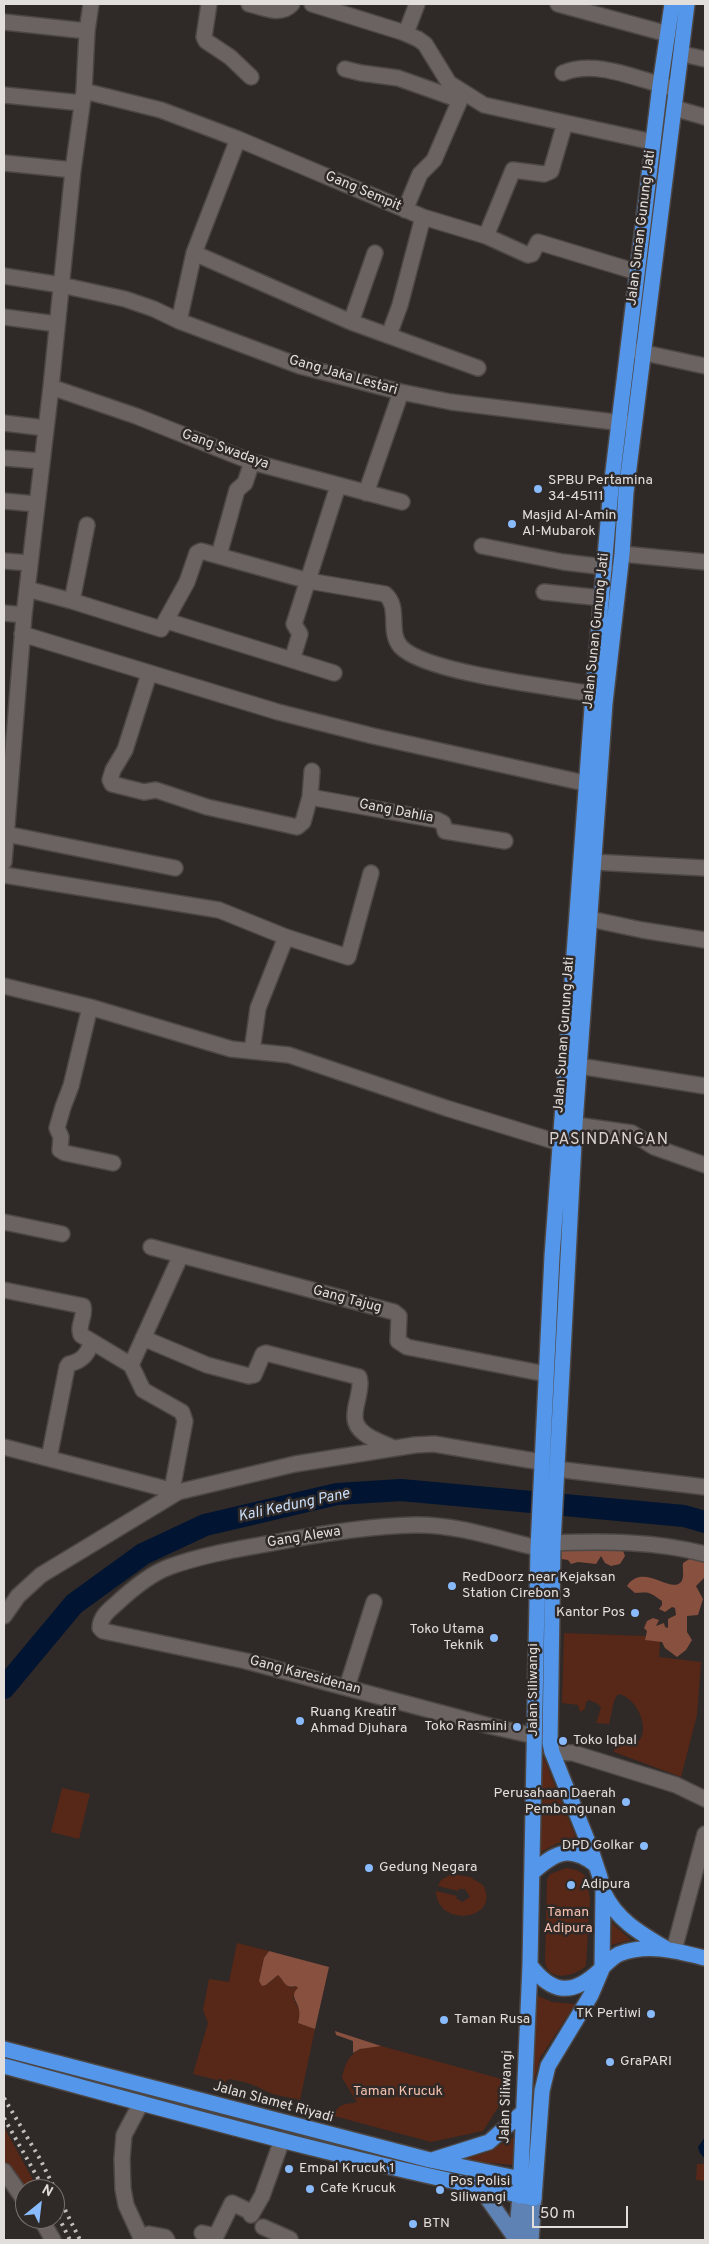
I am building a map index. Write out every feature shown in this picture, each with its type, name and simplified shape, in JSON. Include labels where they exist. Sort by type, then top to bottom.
[{"type":"highway","name":"Jalan Sunan Gunung Jati","points":[[603,662],[622,554],[626,492],[643,353],[654,207],[671,131],[682,54],[676,15],[687,4]]},
{"type":"highway","points":[[546,1540],[549,1470],[546,1374],[552,1264],[560,1144],[568,1124],[593,785],[597,699],[603,662],[602,598],[618,422],[637,272],[654,207],[654,135],[660,85],[668,34],[676,15]]},
{"type":"highway","points":[[654,135],[671,131]]},
{"type":"highway","points":[[624,374],[640,376]]},
{"type":"highway","name":"Jalan Sunan Gunung Jati","points":[[549,1470],[563,1339],[567,1264],[568,1124],[579,1066],[590,919],[593,862],[593,785]]},
{"type":"highway","points":[[552,1264],[567,1264]]},
{"type":"highway","points":[[548,1339],[563,1339]]},
{"type":"highway","name":"Jalan Siliwangi","points":[[528,2181],[523,2112],[530,1965],[535,1736],[546,1540]]},
{"type":"highway","name":"Jalan Siliwangi","points":[[527,2197],[542,2091],[548,2066],[591,1995],[602,1969],[603,1891],[590,1847],[552,1752],[546,1540]]},
{"type":"highway","points":[[532,1873],[554,1856],[566,1852],[578,1853],[596,1865]]},
{"type":"highway","points":[[603,1891],[609,1904],[623,1920],[670,1949]]},
{"type":"highway","points":[[530,1965],[542,1980],[550,1985],[570,1990],[584,1984],[618,1955],[642,1948],[670,1949],[705,1958]]},
{"type":"highway","name":"Jalan Slamet Riyadi","points":[[4,2049],[430,2160],[528,2181]]},
{"type":"highway","points":[[4,2066],[282,2140],[476,2187],[527,2197]]},
{"type":"highway","points":[[430,2160],[489,2142],[523,2112]]},
{"type":"main road","points":[[476,2187],[485,2195],[521,2240]]},
{"type":"main road","name":"Jalan Siliwangi","points":[[521,2240],[527,2197]]},
{"type":"street","points":[[4,862],[10,696],[22,634],[51,387],[73,170],[83,97],[87,32],[91,4]]},
{"type":"street","points":[[209,4],[204,37],[206,41],[230,57],[251,77]]},
{"type":"street","points":[[249,4],[279,11],[285,10],[292,4]]},
{"type":"street","points":[[312,4],[406,33],[425,44],[449,83],[462,97]]},
{"type":"street","points":[[406,33],[417,4]]},
{"type":"street","points":[[558,4],[668,34]]},
{"type":"street","points":[[4,22],[87,32]]},
{"type":"street","points":[[682,54],[705,59]]},
{"type":"street","points":[[563,73],[577,68],[591,68],[676,89]]},
{"type":"street","points":[[344,69],[398,78],[484,105],[565,123],[654,135]]},
{"type":"street","name":"Gang Sempit","points":[[4,95],[83,97],[145,105],[238,139],[405,210],[486,236],[528,255],[532,254],[538,242],[637,272]]},
{"type":"street","points":[[405,210],[420,174],[434,160],[462,97]]},
{"type":"street","points":[[674,108],[705,117]]},
{"type":"street","points":[[486,236],[513,170],[544,174],[552,171],[565,123]]},
{"type":"street","points":[[179,321],[194,253],[238,139]]},
{"type":"street","points":[[4,163],[73,170]]},
{"type":"street","points":[[389,335],[400,305],[423,217]]},
{"type":"street","points":[[194,253],[351,322],[478,368]]},
{"type":"street","points":[[351,322],[375,253]]},
{"type":"street","name":"Gang Jaka Lestari","points":[[4,276],[61,285],[125,299],[300,366],[402,392],[469,404],[635,424]]},
{"type":"street","points":[[4,318],[57,324]]},
{"type":"street","points":[[627,350],[705,366]]},
{"type":"street","name":"Gang Swadaya","points":[[51,387],[136,416],[252,462],[402,502]]},
{"type":"street","points":[[366,493],[402,392]]},
{"type":"street","points":[[4,422],[45,428]]},
{"type":"street","points":[[4,458],[41,461]]},
{"type":"street","points":[[220,555],[237,490],[245,483],[252,462]]},
{"type":"street","points":[[292,660],[300,634],[294,624],[338,486]]},
{"type":"street","points":[[4,501],[36,504]]},
{"type":"street","points":[[72,601],[87,524]]},
{"type":"street","points":[[482,546],[563,562],[605,567]]},
{"type":"street","points":[[27,589],[72,601],[158,629],[164,626],[187,582],[197,552],[220,555],[309,581],[385,594],[392,603],[394,632],[401,646],[410,654],[438,666],[597,699]]},
{"type":"street","points":[[622,554],[705,562]]},
{"type":"street","points":[[4,560],[30,563]]},
{"type":"street","points":[[544,592],[602,598]]},
{"type":"street","points":[[4,613],[24,615]]},
{"type":"street","points":[[167,621],[334,673]]},
{"type":"street","points":[[22,634],[274,711],[373,736],[593,785]]},
{"type":"street","points":[[149,674],[125,750],[113,770],[110,780],[112,784],[144,792],[156,790],[207,807],[296,827],[304,822],[310,797],[312,770]]},
{"type":"street","name":"Gang Dahlia","points":[[310,797],[437,820],[444,823],[445,831],[505,841]]},
{"type":"street","points":[[5,842],[175,868]]},
{"type":"street","points":[[593,862],[705,868]]},
{"type":"street","points":[[4,875],[220,910],[286,937],[348,957],[371,873]]},
{"type":"street","points":[[590,919],[705,940]]},
{"type":"street","points":[[252,1051],[258,1008],[286,937]]},
{"type":"street","points":[[4,986],[90,1008],[230,1049],[289,1055],[560,1144]]},
{"type":"street","points":[[90,1008],[72,1086],[64,1101],[57,1128],[61,1137],[60,1150],[65,1153],[113,1163]]},
{"type":"street","points":[[579,1066],[705,1086]]},
{"type":"street","points":[[568,1124],[632,1133],[654,1147],[705,1165]]},
{"type":"street","points":[[4,1222],[62,1234]]},
{"type":"street","name":"Gang Tajug","points":[[151,1247],[394,1312],[399,1316],[398,1341],[407,1347],[546,1374]]},
{"type":"street","points":[[131,1364],[181,1255]]},
{"type":"street","points":[[4,1290],[83,1306],[84,1312],[79,1332],[92,1342],[131,1364],[143,1390],[184,1415],[185,1421],[175,1491]]},
{"type":"street","points":[[143,1338],[207,1365],[244,1376],[254,1375],[263,1354],[266,1353],[359,1377],[354,1416],[356,1424],[370,1437],[394,1448]]},
{"type":"street","points":[[49,1458],[67,1367],[70,1363],[81,1360],[92,1342]]},
{"type":"street","points":[[4,1616],[18,1596],[41,1575],[175,1491],[295,1464],[394,1448],[434,1444],[549,1470],[705,1487]]},
{"type":"street","points":[[4,1447],[175,1491]]},
{"type":"street","name":"Gang Alewa","points":[[103,1631],[100,1628],[100,1623],[106,1613],[139,1585],[168,1568],[193,1560],[254,1546],[324,1533],[416,1525],[546,1540]]},
{"type":"street","points":[[546,1540],[643,1544],[687,1549],[705,1554]]},
{"type":"street","points":[[347,1687],[374,1602]]},
{"type":"street","name":"Gang Karesidenan","points":[[103,1631],[202,1650],[490,1726],[535,1736]]},
{"type":"street","points":[[552,1752],[574,1753],[676,1785],[705,1799]]},
{"type":"street","points":[[670,1949],[705,1834]]},
{"type":"street","points":[[141,2103],[124,2135],[122,2158],[123,2189],[126,2205],[142,2238],[150,2234],[164,2237],[167,2240]]},
{"type":"street","points":[[256,2223],[262,2196],[282,2140]]},
{"type":"street","points":[[4,2171],[15,2186]]},
{"type":"street","points":[[202,2233],[216,2236],[232,2203],[256,2223],[290,2239]]},
{"type":"street","points":[[46,2229],[53,2240]]},
{"type":"green space","points":[[564,1633],[645,1636],[648,1640],[660,1641],[659,1657],[701,1662],[697,1715],[681,1777],[614,1752],[615,1738],[639,1741],[642,1735],[643,1728],[639,1713],[630,1700],[624,1696],[618,1694],[614,1701],[609,1724],[596,1723],[601,1708],[598,1704],[589,1700],[586,1702],[585,1709],[580,1712],[578,1705],[562,1703]]},
{"type":"green space","points":[[543,1756],[578,1843],[558,1843],[539,1853]]},
{"type":"green space","points":[[62,1788],[90,1794],[79,1839],[51,1832]]},
{"type":"green space","name":"Taman Adipura","points":[[566,1868],[577,1870],[586,1876],[590,1899],[586,1966],[576,1973],[563,1976],[552,1973],[545,1963],[547,1879],[550,1874]]},
{"type":"green space","points":[[452,1874],[470,1877],[483,1885],[486,1897],[484,1906],[477,1912],[467,1915],[456,1915],[446,1911],[439,1903],[436,1891],[457,1896],[456,1898],[462,1902],[470,1897],[465,1889],[459,1889],[458,1891],[438,1886],[441,1880]]},
{"type":"green space","points":[[612,1923],[631,1940],[611,1945]]},
{"type":"green space","points":[[237,1943],[269,1951],[264,1958],[259,1981],[267,1985],[278,1975],[291,1988],[296,1986],[299,1988],[293,1997],[300,2012],[298,2023],[315,2029],[300,2100],[272,2094],[243,2082],[229,2079],[225,2082],[193,2074],[208,2023],[203,2010],[209,1979],[229,1982]]},
{"type":"green space","points":[[536,1995],[552,2002],[575,2004],[540,2058],[533,2086]]},
{"type":"green space","name":"Taman Krucuk","points":[[371,2046],[381,2046],[509,2081],[511,2087],[483,2131],[431,2142],[334,2116],[340,2106],[357,2102],[342,2078],[351,2056],[359,2050]]},
{"type":"green space","points":[[4,2127],[33,2179],[15,2179],[4,2168]]},
{"type":"green space","points":[[514,2137],[513,2165],[458,2160],[488,2152]]},
{"type":"green space","points":[[697,2164],[705,2164],[705,2181],[696,2180]]},
{"type":"shaded area","points":[[622,1548],[625,1556],[620,1564],[611,1566],[605,1563],[601,1556],[596,1564],[578,1562],[571,1564],[568,1560],[561,1559],[562,1549]]},
{"type":"shaded area","points":[[691,1558],[705,1560],[705,1577],[696,1586],[703,1599],[698,1615],[687,1616],[687,1632],[692,1640],[686,1650],[677,1657],[665,1648],[662,1642],[645,1640],[647,1631],[644,1628],[647,1621],[653,1618],[659,1620],[656,1626],[664,1623],[665,1627],[668,1628],[668,1619],[676,1615],[675,1608],[672,1607],[665,1612],[659,1609],[662,1601],[658,1598],[649,1593],[635,1593],[627,1586],[633,1579],[641,1577],[648,1577],[676,1585],[682,1580],[683,1563]]},
{"type":"shaded area","points":[[269,1951],[329,1967],[315,2029],[298,2023],[299,2012],[294,1996],[298,1988],[296,1986],[287,1985],[278,1975],[266,1985],[262,1986],[259,1981],[264,1958]]},
{"type":"shaded area","points":[[335,2031],[381,2046],[360,2049],[353,2053],[353,2041],[336,2035]]},
{"type":"water","points":[[705,2137],[705,2159],[698,2147]]},
{"type":"waterway","name":"Kali Kedung Pane","points":[[4,1688],[74,1604],[143,1554],[205,1525],[337,1494],[401,1490],[684,1516],[705,1522]]},
{"type":"railway","points":[[4,2098],[40,2159],[80,2240]]},
{"type":"railway","points":[[4,2118],[38,2179]]},
{"type":"railway","points":[[64,2229],[70,2240]]},
{"type":"place","name":"SPBU Pertamina 34-45111","points":[[538,489]]},
{"type":"place","name":"Masjid Al-Amin Al-Mubarok","points":[[512,524]]},
{"type":"place","name":"RedDoorz near Kejaksan Station Cirebon 3","points":[[452,1586]]},
{"type":"place","name":"Kantor Pos","points":[[635,1613]]},
{"type":"place","name":"Toko Utama Teknik","points":[[494,1638]]},
{"type":"place","name":"Ruang Kreatif Ahmad Djuhara","points":[[300,1721]]},
{"type":"place","name":"Toko Rasmini","points":[[517,1727]]},
{"type":"place","name":"Toko Iqbal","points":[[563,1741]]},
{"type":"place","name":"Perusahaan Daerah Pembangunan","points":[[626,1802]]},
{"type":"place","name":"DPD Golkar","points":[[644,1846]]},
{"type":"place","name":"Gedung Negara","points":[[369,1868]]},
{"type":"place","name":"Adipura","points":[[571,1885]]},
{"type":"place","name":"TK Pertiwi","points":[[651,2014]]},
{"type":"place","name":"Taman Rusa","points":[[444,2020]]},
{"type":"place","name":"GraPARI","points":[[610,2062]]},
{"type":"place","name":"Empal Krucuk 1","points":[[289,2169]]},
{"type":"place","name":"Cafe Krucuk","points":[[310,2189]]},
{"type":"place","name":"Pos Polisi Siliwangi","points":[[440,2190]]},
{"type":"place","name":"BTN","points":[[413,2224]]},
{"type":"district","name":"PASINDANGAN","points":[[609,1141]]}]
